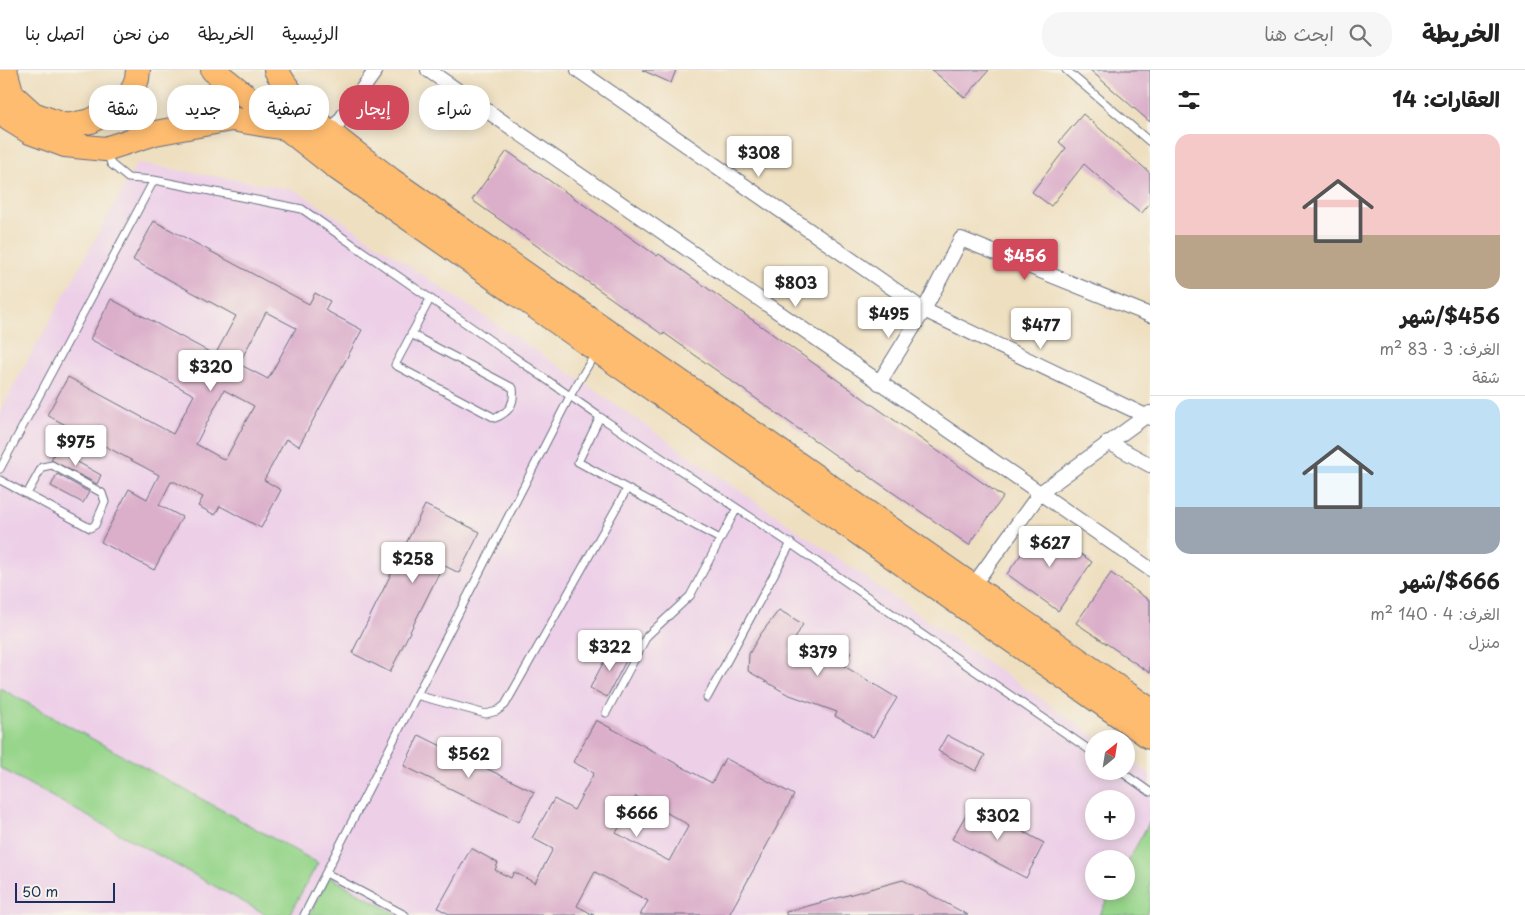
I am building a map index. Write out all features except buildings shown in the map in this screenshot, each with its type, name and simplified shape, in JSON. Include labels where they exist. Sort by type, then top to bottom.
[{"type":"highway","points":[[5,70],[12,95],[33,114],[66,126],[91,121],[111,112],[129,99],[137,79],[138,70]]},
{"type":"highway","points":[[212,70],[249,99]]},
{"type":"highway","points":[[276,70],[284,86],[307,114],[390,180],[1150,710]]},
{"type":"highway","points":[[0,108],[10,119],[30,132],[65,145],[105,149],[155,133],[231,119],[249,122]]},
{"type":"highway","points":[[290,130],[337,168],[1150,736]]},
{"type":"street","points":[[331,133],[376,70]]},
{"type":"street","points":[[428,70],[1150,569]]},
{"type":"street","points":[[578,70],[924,310],[1148,416]]},
{"type":"street","points":[[880,384],[924,310],[961,239],[1150,316]]},
{"type":"street","points":[[972,587],[1040,493],[1108,442],[1148,416]]},
{"type":"street","points":[[1108,442],[1150,465]]},
{"type":"lane","points":[[1066,70],[1150,142]]},
{"type":"lane","points":[[105,149],[111,164],[128,178],[154,180],[295,206],[600,418],[791,544],[1085,747]]},
{"type":"lane","points":[[0,469],[154,180]]},
{"type":"lane","points":[[411,334],[513,388],[514,398],[506,414],[495,418],[394,365],[430,299]]},
{"type":"lane","points":[[304,915],[570,396],[598,350]]},
{"type":"lane","points":[[600,418],[578,462],[720,539]]},
{"type":"lane","points":[[0,480],[90,528],[95,525],[105,502],[102,493],[52,465],[42,467],[28,494]]},
{"type":"lane","points":[[416,695],[486,714],[497,711],[505,705],[627,489]]},
{"type":"lane","points":[[606,713],[646,636],[690,596],[737,508]]},
{"type":"lane","points":[[708,698],[791,544]]},
{"type":"lane","points":[[1133,780],[1150,792]]},
{"type":"lane","points":[[326,873],[405,915]]},
{"type":"shaded area","points":[[137,163],[296,190],[580,380],[1086,730],[1085,780],[1135,780],[1135,764],[1150,774],[1150,915],[0,915],[0,411]]},
{"type":"green space","points":[[0,688],[318,863],[289,915],[267,915],[0,768]]},
{"type":"green space","points":[[1150,821],[1150,906],[1145,915],[1099,915],[1107,900],[1135,900],[1134,850]]},
{"type":"green space","points":[[330,877],[398,915],[309,915]]}]
